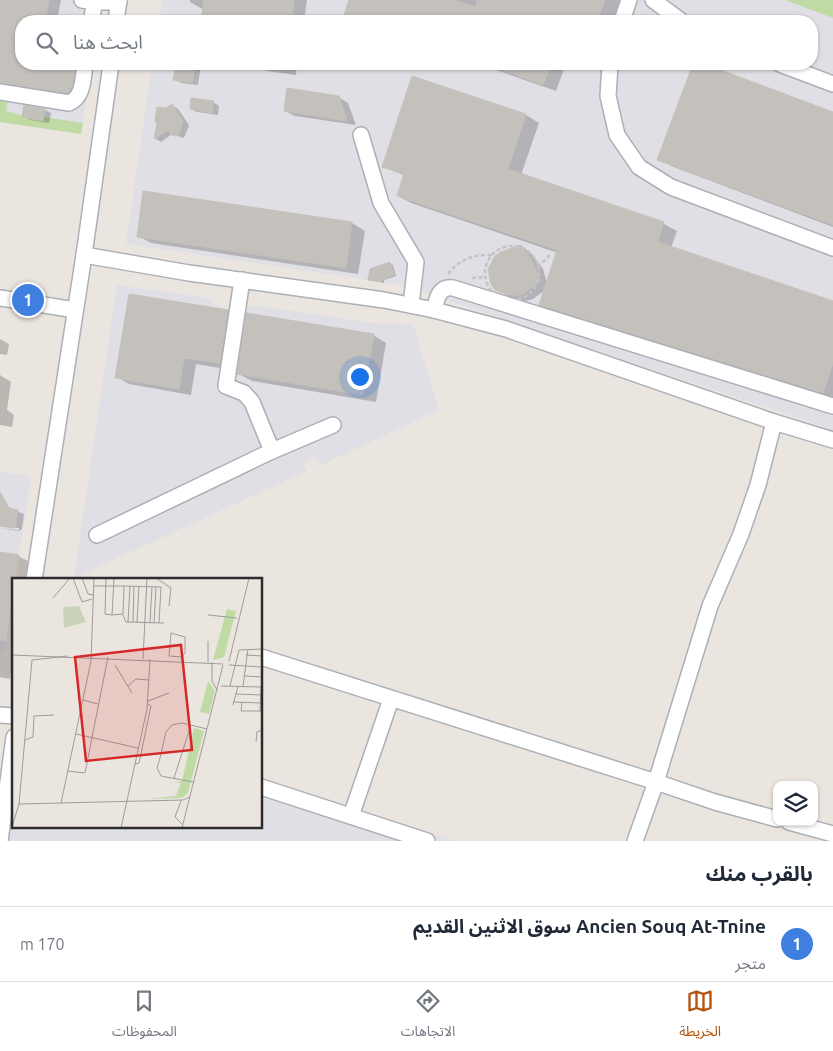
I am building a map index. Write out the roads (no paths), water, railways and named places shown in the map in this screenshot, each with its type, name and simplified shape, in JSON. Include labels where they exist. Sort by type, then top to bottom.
[{"type":"street","points":[[624,15],[629,0]]},
{"type":"street","points":[[653,0],[673,15]]},
{"type":"street","points":[[90,15],[89,1],[119,1],[117,15]]},
{"type":"street","points":[[0,92],[70,103],[78,97],[81,91],[84,70]]},
{"type":"street","points":[[34,578],[84,256],[110,70]]},
{"type":"street","points":[[610,70],[608,96],[616,135],[639,167],[671,187],[833,248]]},
{"type":"street","points":[[796,70],[833,84]]},
{"type":"street","points":[[361,136],[381,203],[416,262],[412,305]]},
{"type":"street","points":[[84,256],[412,305],[434,310],[506,328],[774,422],[833,440]]},
{"type":"street","points":[[242,280],[226,386],[244,393],[252,402],[272,451]]},
{"type":"street","points":[[434,310],[439,293],[445,288],[453,288],[833,406]]},
{"type":"street","points":[[0,298],[75,310]]},
{"type":"street","points":[[635,841],[656,782],[710,606],[758,485],[774,422]]},
{"type":"street","points":[[97,535],[272,451],[332,425]]},
{"type":"street","points":[[262,657],[715,802],[773,818]]},
{"type":"street","points":[[351,816],[391,699]]},
{"type":"street","points":[[0,841],[12,752]]},
{"type":"street","points":[[262,787],[427,841]]},
{"type":"street","points":[[804,826],[833,834]]},
{"type":"place","name":"Ancien Souq At-Tnine سوق الاثنين القديم","points":[[28,300]]}]
